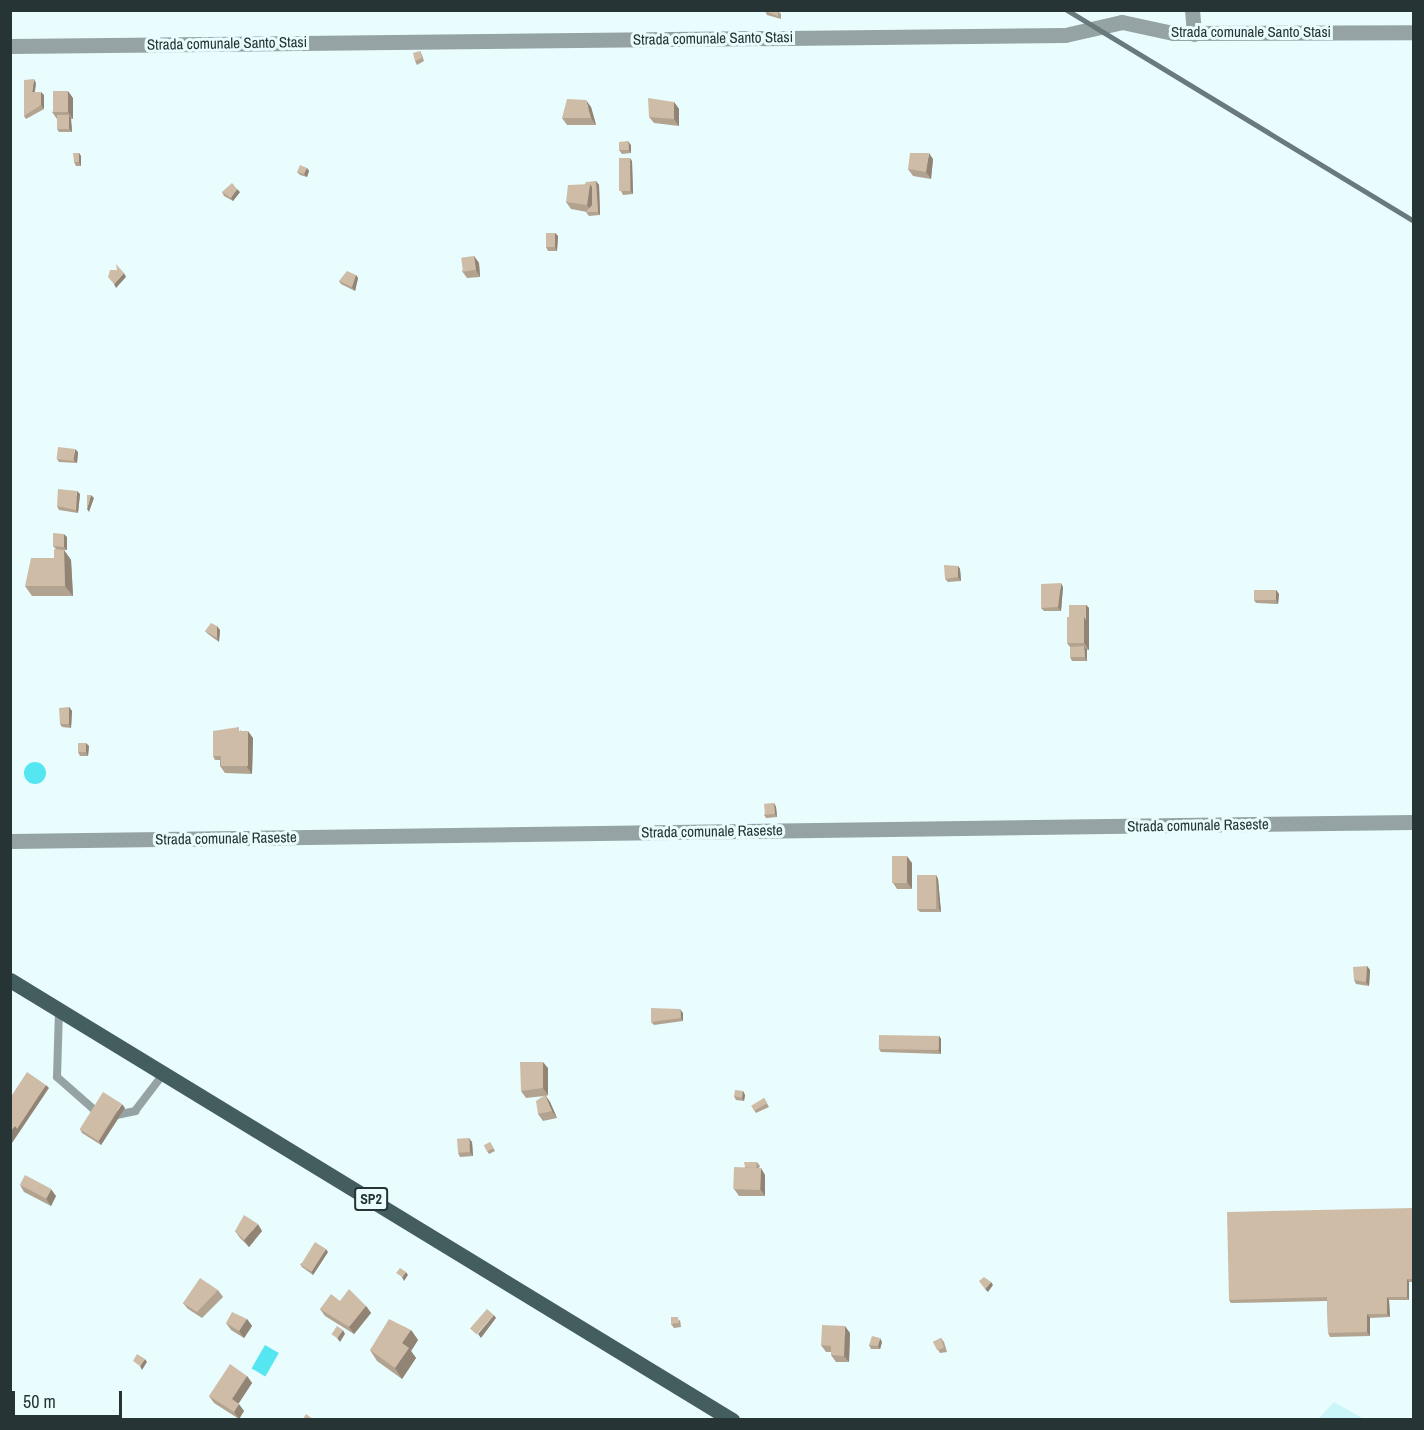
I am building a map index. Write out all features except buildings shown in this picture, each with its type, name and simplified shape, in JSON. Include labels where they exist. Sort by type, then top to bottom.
[{"type":"main road","name":"SP2","points":[[10,980],[732,1419]]},
{"type":"street","points":[[1192,10],[1194,34]]},
{"type":"street","name":"Strada comunale Santo Stasi","points":[[10,45],[1065,35],[1122,22],[1194,34],[1413,32]]},
{"type":"street","name":"Strada comunale Raseste","points":[[10,841],[1413,822]]},
{"type":"lane","points":[[59,1008],[57,1077],[105,1118],[135,1111],[164,1073]]},
{"type":"shaded area","points":[[1334,1402],[1364,1419],[1318,1419]]},
{"type":"water","points":[[35,762],[43,765],[46,773],[43,781],[35,784],[27,781],[24,773],[27,765]]},
{"type":"water","points":[[265,1345],[279,1353],[265,1376],[252,1368]]},
{"type":"railway","points":[[1067,10],[1414,221]]}]
